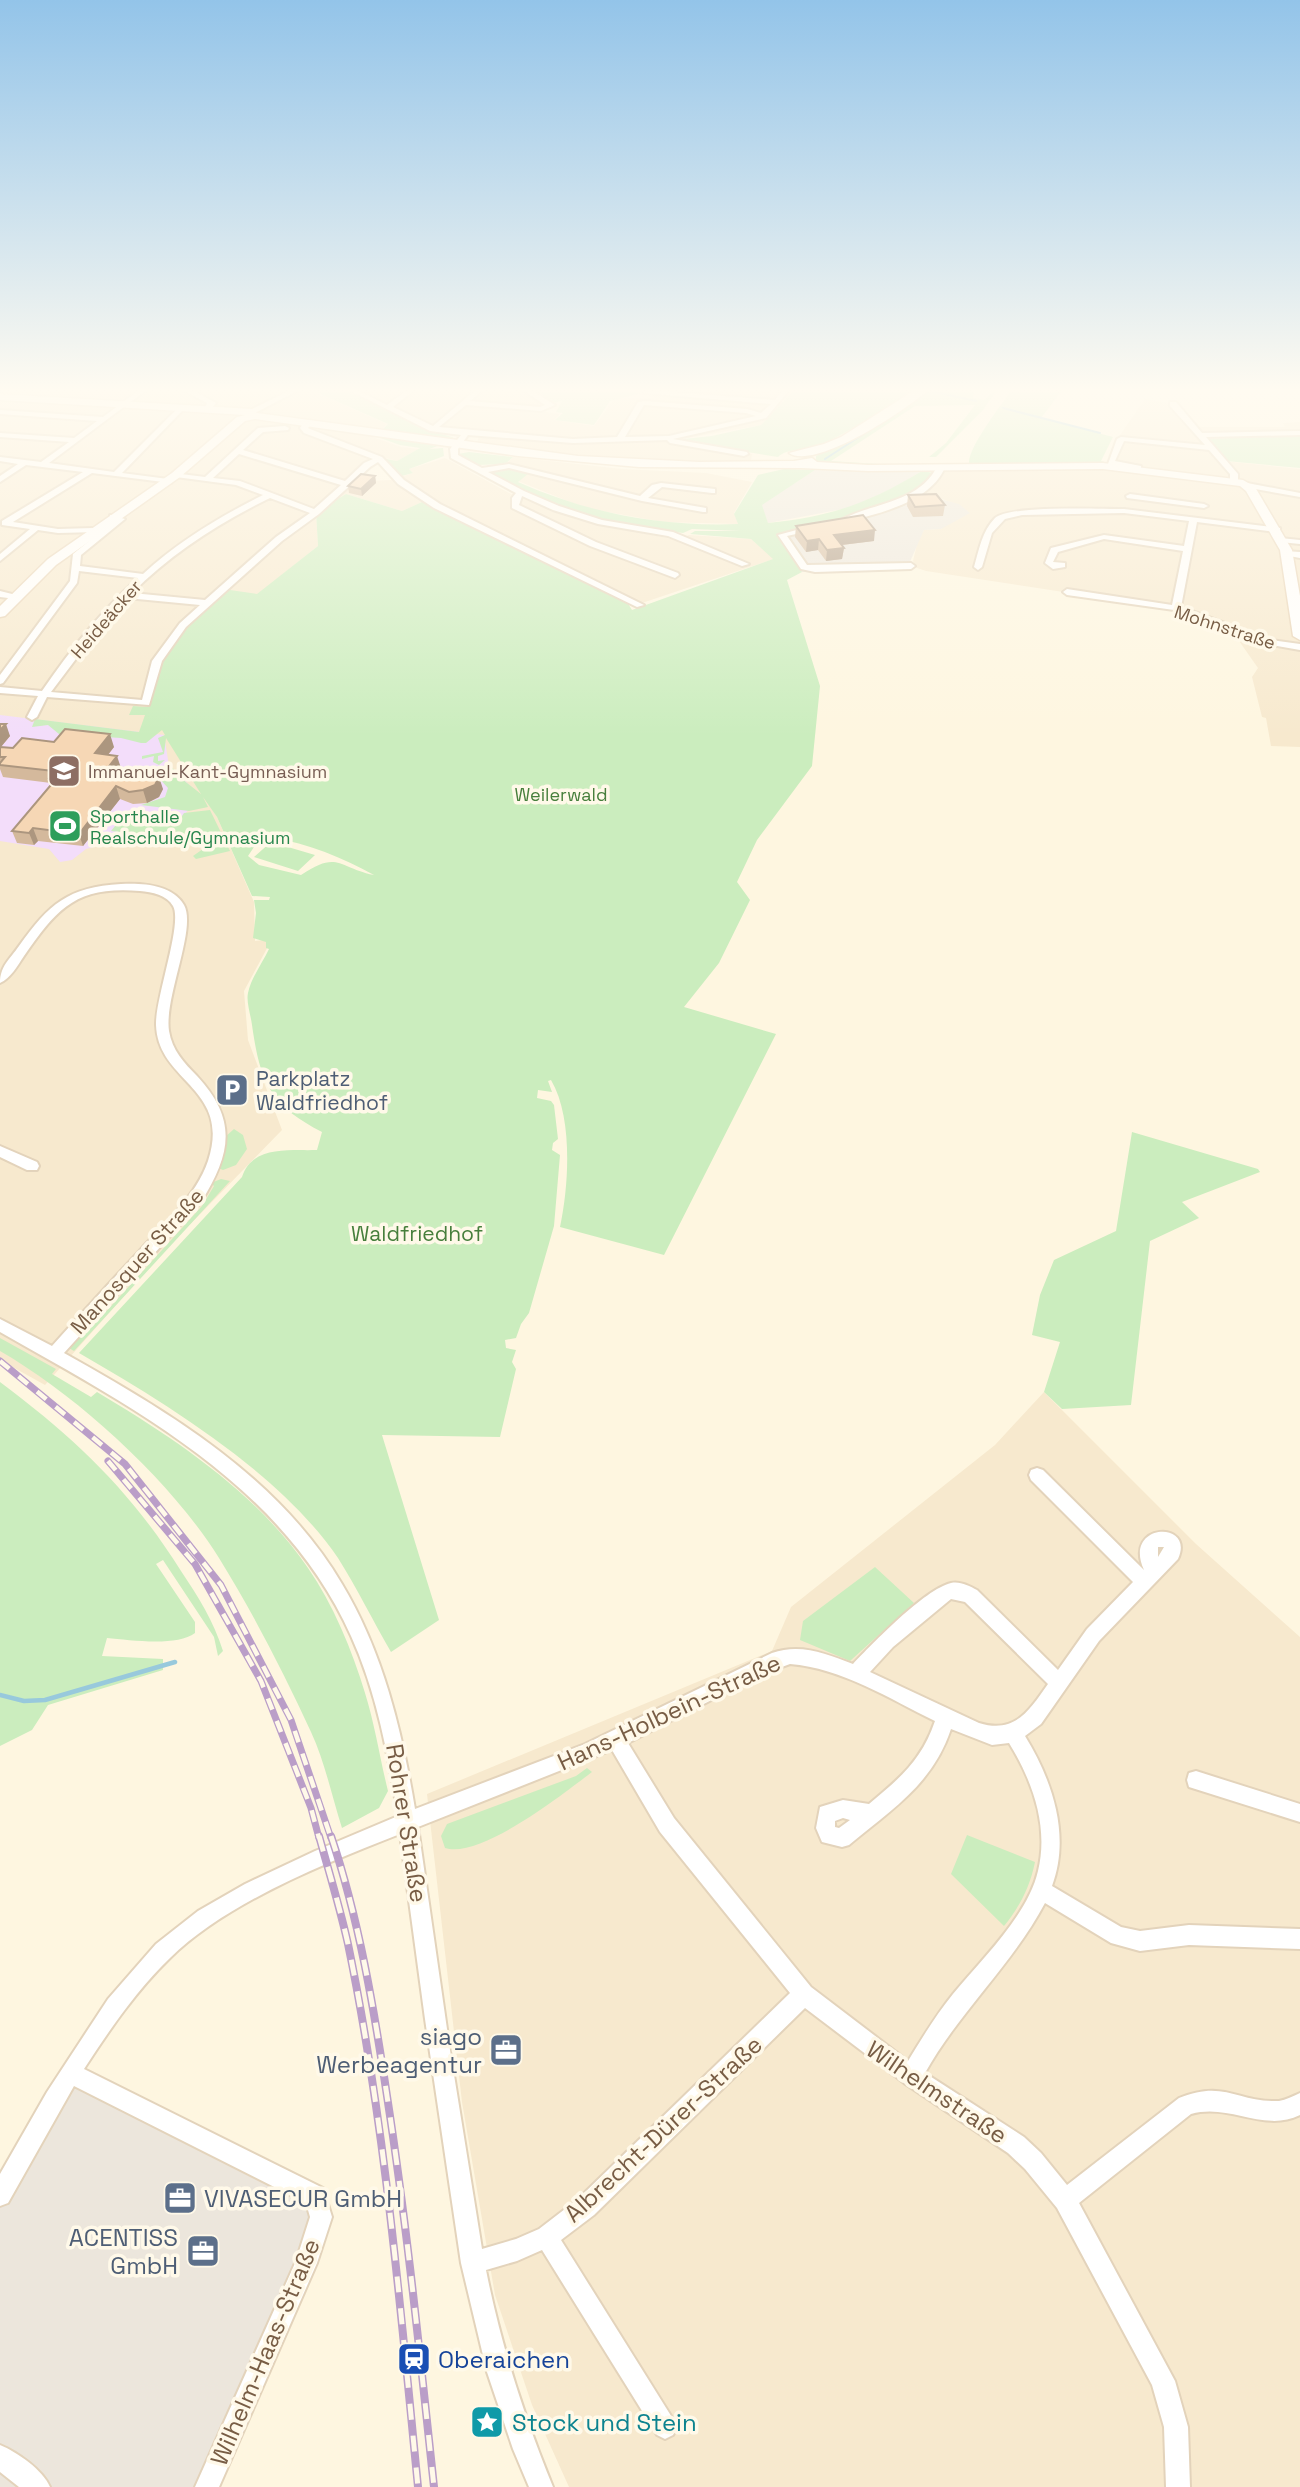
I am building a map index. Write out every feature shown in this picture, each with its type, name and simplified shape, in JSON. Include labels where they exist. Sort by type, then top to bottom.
[{"type":"main road","points":[[0,612],[52,562],[133,504]]},
{"type":"main road","points":[[1260,504],[1287,545],[1300,636]]},
{"type":"street","points":[[3,523],[35,504]]},
{"type":"street","name":"Heideäcker","points":[[32,717],[44,693],[123,595],[142,576],[206,528],[252,504]]},
{"type":"street","points":[[294,504],[316,512]]},
{"type":"street","points":[[0,690],[146,703],[150,679],[176,632],[279,539],[325,504]]},
{"type":"street","points":[[434,504],[640,605]]},
{"type":"street","points":[[515,504],[522,512],[551,522],[593,544],[675,575]]},
{"type":"street","points":[[549,504],[576,515],[676,536],[745,564]]},
{"type":"street","points":[[670,504],[703,510]]},
{"type":"street","points":[[831,524],[893,504]]},
{"type":"street","points":[[1124,511],[1127,504]]},
{"type":"street","points":[[1194,504],[1204,506]]},
{"type":"street","points":[[978,567],[992,527],[1002,517],[1022,513],[1124,511],[1193,520],[1287,545],[1300,542]]},
{"type":"street","points":[[0,681],[74,581],[77,575],[75,559],[80,552],[121,519],[113,517]]},
{"type":"street","points":[[1176,608],[1193,520]]},
{"type":"street","points":[[3,523],[65,532],[94,530]]},
{"type":"street","points":[[821,526],[782,535],[804,567],[815,569],[911,566]]},
{"type":"street","points":[[992,527],[1003,531]]},
{"type":"street","points":[[0,558],[36,528]]},
{"type":"street","points":[[1052,558],[1056,549],[1104,537],[1186,550]]},
{"type":"street","points":[[0,546],[12,548]]},
{"type":"street","points":[[75,568],[142,576]]},
{"type":"street","name":"Mohnstraße","points":[[1068,592],[1176,608],[1269,642],[1300,648]]},
{"type":"street","points":[[0,594],[16,596]]},
{"type":"street","points":[[123,595],[206,604]]},
{"type":"street","name":"Manosquer Straße","points":[[0,979],[48,913],[77,894],[98,888],[147,888],[166,894],[178,902],[182,910],[182,921],[162,1026],[166,1045],[176,1062],[211,1101],[219,1133],[211,1174],[196,1198],[53,1355]]},
{"type":"street","points":[[0,958],[15,960]]},
{"type":"street","points":[[0,1151],[32,1166]]},
{"type":"street","name":"Rohrer Straße","points":[[0,1325],[134,1400],[180,1431],[252,1489],[308,1546],[349,1615],[373,1669],[392,1728],[408,1819],[443,2078],[472,2263],[489,2342],[520,2438],[541,2487]]},
{"type":"street","points":[[911,2076],[947,2018],[1016,1931],[1041,1890],[1047,1870],[1050,1836],[1045,1805],[1037,1777],[1013,1733],[1035,1718],[1093,1634],[1149,1576],[1037,1475]]},
{"type":"street","points":[[856,1674],[887,1641],[937,1598],[957,1590],[971,1596],[1060,1684]]},
{"type":"street","name":"Hans-Holbein-Straße","points":[[0,2195],[71,2073],[120,1998],[160,1954],[206,1916],[313,1861],[408,1819],[546,1769],[616,1740],[746,1673],[789,1656],[821,1661],[856,1674],[945,1718],[992,1735],[1013,1733]]},
{"type":"street","points":[[871,1814],[924,1765],[939,1740],[945,1718]]},
{"type":"street","name":"Wilhelmstraße","points":[[616,1740],[667,1825],[804,1994],[844,2028],[1016,2146],[1033,2161],[1065,2200],[1163,2381],[1176,2427],[1178,2487]]},
{"type":"street","points":[[1196,1780],[1300,1813]]},
{"type":"street","points":[[1041,1890],[1118,1936],[1140,1941],[1189,1935],[1300,1939]]},
{"type":"street","name":"Albrecht-Dürer-Straße","points":[[472,2263],[547,2236],[586,2207],[804,1994]]},
{"type":"street","name":"Wilhelm-Haas-Straße","points":[[71,2073],[315,2196],[321,2217],[306,2263],[206,2487]]},
{"type":"street","points":[[1065,2200],[1186,2105],[1208,2100],[1280,2113],[1300,2104]]},
{"type":"street","points":[[547,2236],[665,2427]]},
{"type":"street","points":[[0,2457],[38,2487]]},
{"type":"shaded area","points":[[0,504],[329,504],[316,512],[318,546],[257,595],[146,703],[217,817],[254,902],[255,941],[272,939],[244,991],[248,1040],[282,1130],[165,1250],[45,1385],[0,1360]]},
{"type":"shaded area","points":[[379,504],[417,504],[402,511]]},
{"type":"shaded area","points":[[426,504],[537,504],[578,520],[677,540],[689,535],[751,539],[774,559],[642,603],[627,602]]},
{"type":"shaded area","points":[[575,504],[739,504],[734,513],[738,524],[663,522]]},
{"type":"shaded area","points":[[762,504],[859,504],[768,523]]},
{"type":"shaded area","points":[[887,504],[959,504],[970,513],[941,529],[924,530],[909,564],[802,572],[776,535],[842,521]]},
{"type":"shaded area","points":[[955,504],[1300,504],[1300,747],[1271,746],[1266,718],[1262,717],[1252,677],[1258,668],[1230,628],[1168,608],[917,568],[913,561],[918,540],[924,530],[941,529],[964,508]]},
{"type":"shaded area","points":[[0,715],[164,735],[169,766],[199,794],[166,842],[107,835],[97,846],[86,849],[72,860],[60,862],[49,849],[0,841]]},
{"type":"shaded area","points":[[1044,1392],[1196,1544],[1300,1637],[1300,2487],[569,2487],[532,2405],[495,2295],[462,2102],[427,1794],[772,1651],[791,1607],[995,1445]]},
{"type":"shaded area","points":[[71,2073],[315,2196],[321,2217],[207,2487],[0,2487],[0,2195]]},
{"type":"green space","points":[[329,504],[379,504],[402,511],[417,504],[426,504],[627,602],[632,610],[773,559],[751,539],[690,534],[695,531],[741,531],[692,529],[683,533],[617,524],[551,504],[578,504],[625,516],[681,523],[738,524],[734,514],[740,504],[763,504],[768,523],[811,517],[856,504],[886,504],[831,524],[776,535],[802,572],[787,580],[820,686],[812,766],[757,840],[737,882],[750,900],[719,963],[684,1007],[776,1034],[664,1255],[560,1227],[567,1172],[563,1113],[551,1080],[548,1081],[552,1092],[538,1090],[537,1098],[551,1101],[554,1105],[558,1139],[553,1143],[552,1150],[560,1155],[554,1226],[529,1313],[516,1338],[505,1340],[506,1348],[516,1350],[512,1362],[516,1369],[500,1437],[382,1435],[439,1620],[391,1652],[338,1558],[314,1527],[285,1497],[220,1443],[79,1353],[242,1177],[254,1159],[273,1152],[317,1150],[322,1132],[290,1112],[270,1090],[255,1045],[248,993],[269,949],[266,948],[266,942],[253,938],[256,913],[254,900],[269,900],[270,897],[252,896],[217,817],[203,797],[208,807],[189,811],[141,805],[165,797],[168,788],[158,777],[169,764],[201,794],[166,738],[164,754],[158,756],[158,761],[165,760],[159,765],[153,762],[154,756],[142,759],[142,756],[163,752],[158,738],[165,735],[162,730],[146,743],[141,743],[121,738],[59,734],[48,725],[32,727],[35,719],[139,732],[145,715],[129,715],[133,706],[148,707],[146,703],[167,644],[223,589],[257,594],[318,546],[316,512]],"holes":[[[272,838],[325,852],[374,875],[331,862],[313,867],[301,875],[259,865],[248,856],[258,841]]]},
{"type":"green space","points":[[210,810],[230,851],[196,859],[193,856],[210,844],[168,838],[173,828],[166,838],[111,831],[124,815],[178,822],[184,813]]},
{"type":"green space","points":[[271,842],[315,855],[298,871],[254,857]]},
{"type":"green space","points":[[234,1129],[243,1135],[247,1149],[236,1165],[223,1170],[218,1168],[224,1151],[225,1137]]},
{"type":"green space","points":[[1132,1132],[1258,1169],[1260,1172],[1182,1202],[1199,1218],[1150,1241],[1131,1405],[1062,1409],[1044,1392],[1060,1342],[1032,1335],[1040,1295],[1054,1260],[1116,1231]]},
{"type":"green space","points":[[221,1179],[230,1181],[74,1351],[67,1347],[81,1330],[92,1327],[202,1206],[214,1186],[211,1183]]},
{"type":"green space","points":[[0,1338],[56,1369],[52,1374],[91,1397],[97,1392],[184,1448],[239,1491],[287,1541],[326,1597],[360,1677],[372,1717],[388,1791],[379,1808],[342,1828],[320,1755],[301,1710],[244,1600],[199,1529],[176,1500],[121,1442],[60,1392],[0,1351]]},
{"type":"green space","points":[[0,1382],[77,1445],[142,1515],[200,1600],[223,1651],[218,1656],[214,1637],[163,1560],[156,1564],[195,1622],[195,1633],[177,1640],[165,1641],[107,1638],[102,1656],[163,1659],[163,1670],[48,1705],[32,1730],[0,1746]]},
{"type":"green space","points":[[875,1567],[914,1603],[850,1661],[800,1640],[803,1621]]},
{"type":"green space","points":[[587,1768],[592,1772],[542,1809],[500,1835],[460,1849],[445,1848],[441,1836],[447,1824],[576,1776]]},
{"type":"green space","points":[[967,1835],[1035,1862],[1024,1896],[1004,1926],[951,1874]]},
{"type":"building","points":[[913,504],[945,505],[915,507]]},
{"type":"building","points":[[863,515],[875,530],[834,535],[844,548],[827,550],[819,539],[807,541],[796,526]]},
{"type":"building","points":[[65,729],[110,734],[95,753],[117,756],[100,778],[142,768],[154,770],[159,777],[155,785],[129,792],[116,786],[79,834],[33,828],[29,833],[12,831],[56,779],[49,778],[54,771],[0,765],[5,757],[0,757],[0,747],[13,748],[22,738],[54,742]]},
{"type":"waterway","points":[[0,1695],[24,1701],[45,1700],[175,1662]]},
{"type":"railway","points":[[0,1361],[125,1464],[221,1585],[291,1720],[331,1838]]},
{"type":"railway","points":[[108,1461],[195,1564],[261,1681],[311,1808],[319,1838]]},
{"type":"railway","points":[[319,1836],[348,1944],[372,2079],[390,2214],[418,2487]]},
{"type":"railway","points":[[331,1836],[358,1932],[382,2063],[407,2242],[434,2487]]},
{"type":"place","name":"Immanuel-Kant-Gymnasium","points":[[64,771]]},
{"type":"place","name":"Sporthalle Realschule/Gymnasium","points":[[65,826]]},
{"type":"place","name":"Parkplatz Waldfriedhof","points":[[232,1090]]},
{"type":"place","name":"siago Werbeagentur","points":[[506,2050]]},
{"type":"place","name":"VIVASECUR GmbH","points":[[180,2198]]},
{"type":"place","name":"ACENTISS GmbH","points":[[203,2251]]},
{"type":"place","name":"Oberaichen","points":[[414,2359]]},
{"type":"place","name":"Stock und Stein","points":[[487,2422]]},
{"type":"park label","name":"Weilerwald","points":[[561,794]]},
{"type":"park label","name":"Waldfriedhof","points":[[417,1233]]}]
